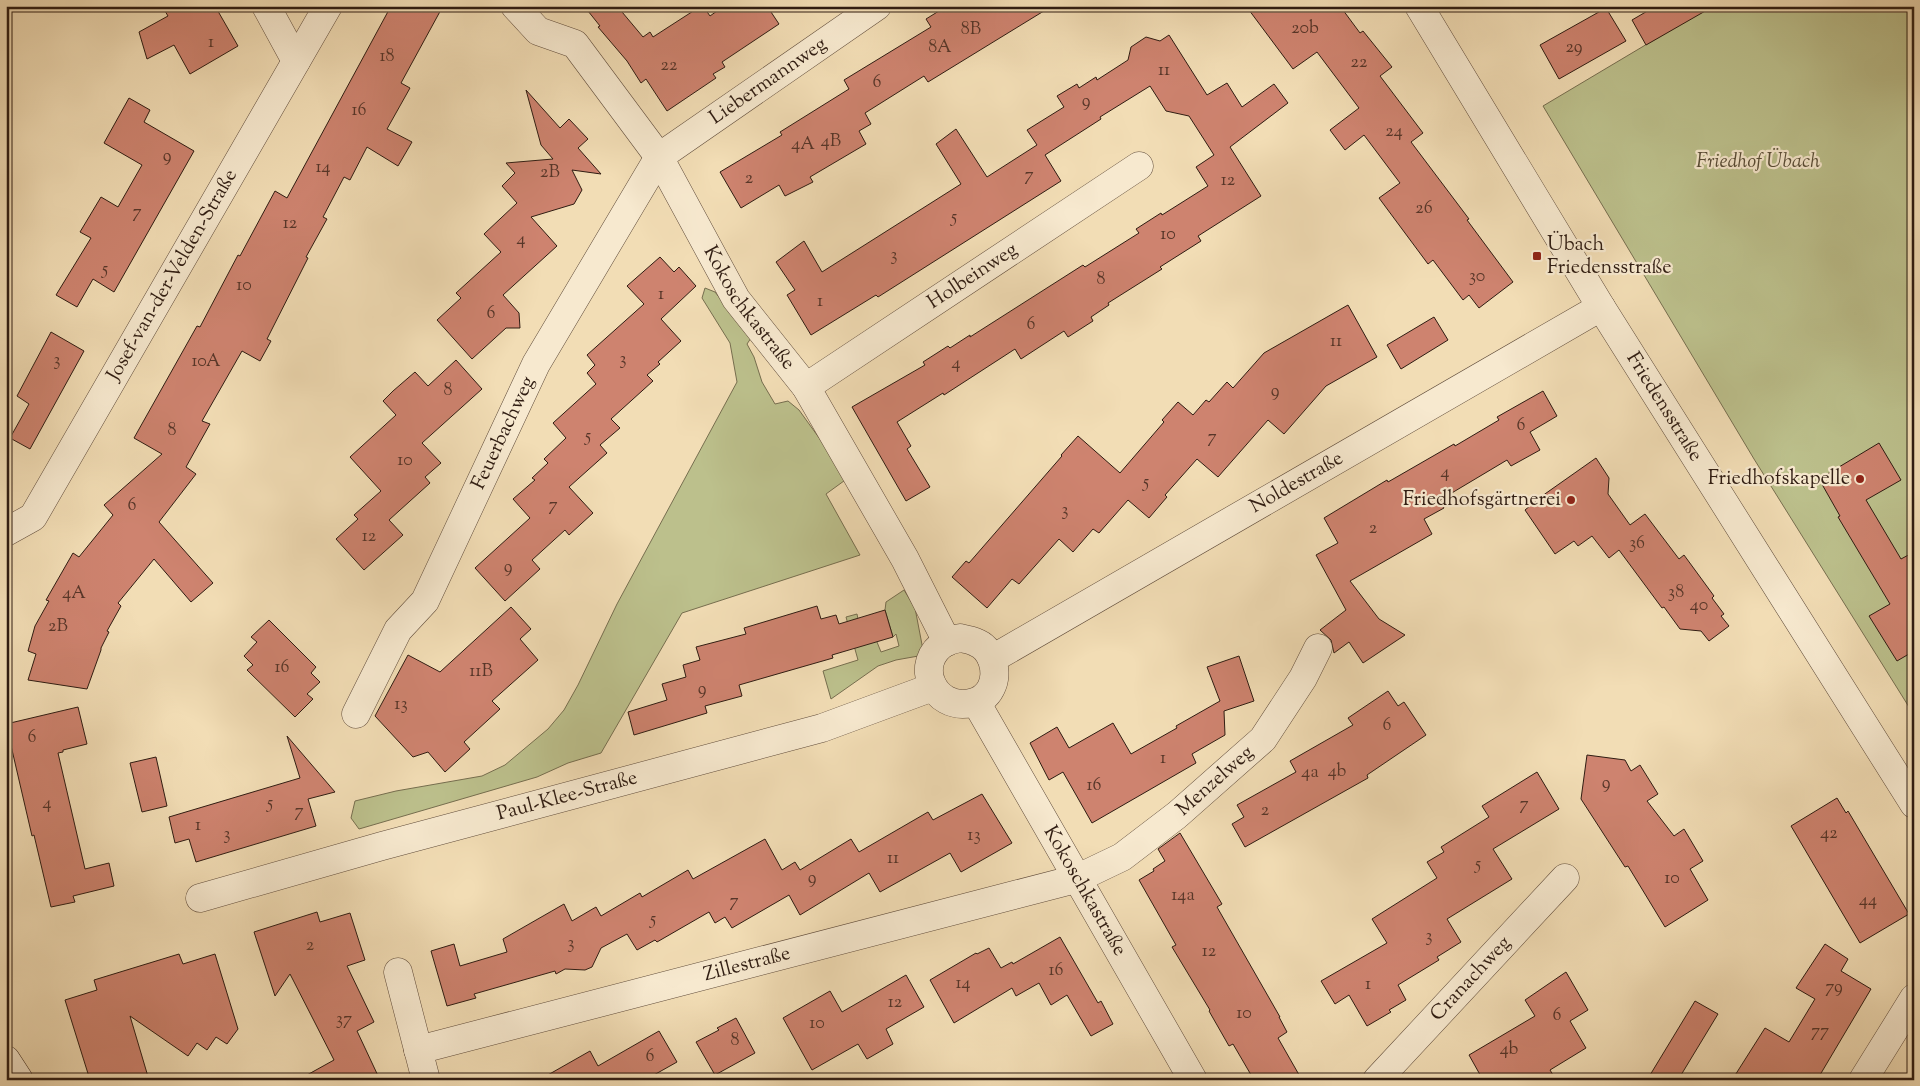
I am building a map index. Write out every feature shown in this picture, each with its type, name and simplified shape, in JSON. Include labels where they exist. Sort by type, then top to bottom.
[{"type":"street","points":[[266,6],[296,61]]},
{"type":"street","name":"Josef-van-der-Velden-Straße","points":[[6,532],[33,517],[328,6]]},
{"type":"street","name":"Kokoschkastraße","points":[[515,6],[538,31],[575,44],[659,157],[736,299],[806,387],[905,558],[947,642]]},
{"type":"street","name":"Liebermannweg","points":[[659,157],[877,6]]},
{"type":"street","name":"Friedensstraße","points":[[1419,6],[1601,307],[1914,804]]},
{"type":"street","name":"Feuerbachweg","points":[[356,714],[398,630],[426,601],[536,364],[659,157]]},
{"type":"street","name":"Holbeinweg","points":[[806,387],[1138,166]]},
{"type":"street","name":"Noldestraße","points":[[992,658],[1601,307]]},
{"type":"street","points":[[960,638],[977,642],[986,649],[992,658],[994,671],[992,687],[985,697],[976,702],[961,705],[952,703],[941,698],[933,687],[929,675],[930,662],[936,650],[947,642],[960,638]]},
{"type":"street","name":"Menzelweg","points":[[1076,879],[1122,857],[1177,815],[1263,739],[1303,678],[1318,648]]},
{"type":"street","name":"Paul-Klee-Straße","points":[[200,898],[382,846],[822,728],[933,687]]},
{"type":"street","name":"Kokoschkastraße","points":[[976,702],[1076,879],[1194,1080]]},
{"type":"street","name":"Cranachweg","points":[[1377,1080],[1565,878]]},
{"type":"street","name":"Zillestraße","points":[[418,1050],[1076,879]]},
{"type":"street","points":[[398,972],[426,1080]]},
{"type":"street","points":[[1863,1080],[1914,998]]},
{"type":"street","points":[[6,1060],[19,1080]]},
{"type":"green space","name":"Friedhof Übach","points":[[1669,6],[1914,6],[1914,715],[1754,459],[1543,106],[1679,25]]},
{"type":"green space","points":[[705,288],[715,292],[751,338],[747,344],[754,357],[762,382],[775,404],[788,401],[799,410],[848,478],[826,494],[860,555],[682,613],[601,753],[568,763],[537,777],[359,829],[351,818],[355,801],[396,791],[482,776],[505,765],[548,729],[564,710],[617,604],[737,382],[730,343],[702,298]]},
{"type":"green space","points":[[904,590],[915,608],[924,655],[896,660],[878,666],[831,699],[823,671],[858,660],[846,617],[857,614],[858,619],[877,642],[881,652],[899,646],[896,634],[893,637],[885,610],[886,602]]},
{"type":"building","points":[[162,6],[215,6],[238,46],[190,74],[174,45],[147,59],[139,32],[168,16]]},
{"type":"building","points":[[391,6],[443,6],[401,83],[410,88],[387,129],[412,142],[398,166],[367,147],[350,180],[344,177],[323,217],[327,219],[306,257],[308,258],[267,339],[271,341],[260,361],[242,351],[202,421],[210,424],[186,467],[196,474],[159,522],[213,583],[191,602],[154,559],[118,603],[121,606],[107,631],[109,632],[101,648],[87,689],[28,680],[36,654],[28,651],[35,626],[49,601],[46,600],[73,553],[79,557],[113,515],[104,505],[162,454],[134,438],[197,326],[200,327],[275,191],[287,198]]},
{"type":"building","points":[[584,6],[617,6],[643,37],[650,32],[653,37],[701,6],[710,16],[724,6],[767,6],[779,24],[722,62],[725,67],[713,74],[716,78],[667,111],[646,79],[641,83],[627,61],[598,27],[600,26]]},
{"type":"building","points":[[947,6],[1052,6],[928,82],[924,76],[865,113],[871,124],[859,131],[866,144],[810,177],[813,182],[785,196],[779,185],[741,208],[720,172],[782,135],[780,132],[849,89],[844,80],[931,27],[926,19]]},
{"type":"building","points":[[1246,6],[1340,6],[1360,33],[1363,31],[1392,67],[1380,76],[1423,133],[1411,142],[1469,219],[1467,220],[1513,282],[1479,308],[1469,295],[1463,300],[1433,260],[1428,264],[1379,198],[1400,183],[1364,135],[1345,150],[1330,130],[1359,108],[1317,52],[1293,69]]},
{"type":"building","points":[[1656,6],[1714,6],[1646,45],[1632,20]]},
{"type":"building","points":[[1606,8],[1626,41],[1559,79],[1540,45]]},
{"type":"building","points":[[1169,35],[1207,95],[1227,83],[1242,107],[1274,84],[1288,103],[1230,147],[1261,196],[1198,236],[1201,241],[1160,267],[1162,269],[1108,303],[1109,305],[1091,317],[1093,321],[1068,337],[1064,331],[1021,359],[1015,349],[944,395],[943,393],[897,422],[911,446],[907,449],[930,487],[906,501],[852,407],[925,365],[923,362],[948,346],[950,348],[970,335],[970,337],[1083,265],[1085,267],[1139,233],[1136,229],[1208,186],[1196,167],[1214,155],[1189,116],[1166,111],[1150,86],[1100,117],[1101,119],[1045,155],[1061,181],[878,297],[876,295],[811,335],[787,295],[795,290],[776,262],[804,241],[822,272],[961,184],[936,144],[956,129],[987,177],[1037,145],[1027,130],[1064,107],[1057,96],[1077,84],[1079,88],[1096,77],[1097,80],[1128,60],[1131,47],[1146,37],[1160,41]]},
{"type":"building","points":[[526,90],[560,128],[569,119],[588,139],[578,148],[601,174],[572,170],[582,190],[574,204],[531,217],[557,246],[503,295],[519,313],[520,328],[506,328],[472,359],[437,320],[461,298],[456,293],[501,252],[484,234],[517,203],[502,186],[515,173],[506,163],[553,159],[541,145]]},
{"type":"building","points":[[129,98],[150,110],[144,122],[194,151],[114,292],[93,279],[77,307],[56,295],[91,238],[80,232],[101,197],[118,207],[142,165],[104,143]]},
{"type":"building","points":[[660,257],[674,272],[679,267],[696,286],[661,319],[681,341],[647,375],[653,381],[611,419],[620,428],[600,445],[607,453],[569,487],[593,513],[569,535],[565,530],[532,560],[540,569],[505,601],[475,568],[530,518],[513,499],[535,480],[532,478],[548,463],[544,459],[566,438],[553,423],[596,384],[587,373],[595,365],[587,355],[644,304],[627,286]]},
{"type":"building","points":[[1348,305],[1377,357],[1326,386],[1284,434],[1268,420],[1218,477],[1197,459],[1165,495],[1167,497],[1149,518],[1128,500],[1099,533],[1093,529],[1073,552],[1059,539],[1019,584],[1012,579],[987,608],[952,577],[966,561],[969,563],[1078,436],[1120,473],[1164,422],[1162,420],[1178,402],[1193,415],[1206,400],[1209,402],[1227,382],[1233,388],[1264,353]]},
{"type":"building","points":[[1434,317],[1448,340],[1401,369],[1387,345]]},
{"type":"building","points":[[51,332],[84,351],[30,449],[10,438],[29,404],[17,396]]},
{"type":"building","points":[[456,360],[482,389],[422,443],[441,463],[425,477],[430,483],[389,520],[403,535],[364,570],[336,539],[358,519],[354,515],[381,491],[350,457],[396,415],[383,401],[393,391],[415,372],[428,386]]},
{"type":"building","points":[[1543,391],[1557,416],[1530,432],[1540,450],[1511,466],[1507,460],[1440,500],[1444,508],[1424,519],[1432,534],[1350,581],[1379,619],[1405,635],[1363,663],[1349,642],[1334,653],[1331,640],[1320,630],[1346,610],[1316,555],[1338,543],[1324,518],[1387,480],[1388,482],[1454,444],[1455,446],[1499,420],[1497,417]]},
{"type":"building","points":[[1879,443],[1901,480],[1866,500],[1901,559],[1914,552],[1914,651],[1897,661],[1869,616],[1890,604],[1838,517],[1840,516],[1819,479]]},
{"type":"building","points":[[1596,458],[1609,478],[1608,494],[1630,525],[1645,514],[1679,559],[1684,555],[1714,596],[1712,598],[1724,614],[1721,616],[1729,626],[1709,641],[1701,631],[1680,629],[1619,550],[1609,558],[1592,536],[1578,546],[1574,541],[1555,554],[1525,510]]},
{"type":"building","points":[[817,606],[821,619],[836,615],[839,624],[885,610],[893,637],[832,655],[833,658],[739,685],[742,696],[705,706],[707,713],[634,735],[628,712],[667,700],[662,684],[686,677],[683,665],[700,660],[696,647],[746,634],[744,628]]},
{"type":"building","points":[[511,607],[531,629],[520,639],[538,660],[492,701],[500,709],[464,742],[470,749],[445,772],[428,752],[413,757],[375,716],[408,655],[440,672]]},
{"type":"building","points":[[269,620],[316,667],[311,673],[320,682],[307,694],[313,699],[295,717],[247,670],[253,665],[244,656],[257,642],[251,637]]},
{"type":"building","points":[[1239,656],[1254,701],[1224,711],[1225,735],[1192,754],[1196,763],[1092,823],[1063,772],[1049,780],[1030,743],[1057,727],[1069,748],[1113,723],[1131,754],[1220,701],[1207,667]]},
{"type":"building","points":[[1388,691],[1398,706],[1404,702],[1426,735],[1367,775],[1368,778],[1245,847],[1232,824],[1244,817],[1237,805],[1296,772],[1290,761],[1353,725],[1348,718]]},
{"type":"building","points":[[78,707],[87,744],[58,753],[85,869],[109,863],[114,886],[73,896],[75,902],[51,907],[6,724]]},
{"type":"building","points":[[287,736],[335,792],[308,799],[316,826],[196,862],[189,839],[175,843],[169,817],[300,778]]},
{"type":"building","points":[[1587,755],[1625,760],[1631,771],[1640,765],[1658,794],[1647,801],[1674,836],[1684,829],[1703,861],[1690,869],[1708,900],[1665,927],[1628,866],[1625,867],[1581,799]]},
{"type":"building","points":[[156,757],[167,806],[142,812],[130,763]]},
{"type":"building","points":[[1537,772],[1559,809],[1493,849],[1512,879],[1447,919],[1461,942],[1437,957],[1439,960],[1398,985],[1406,1000],[1389,1010],[1391,1012],[1367,1026],[1349,995],[1335,1004],[1321,981],[1387,943],[1372,919],[1437,878],[1427,862],[1444,852],[1441,847],[1489,817],[1482,806]]},
{"type":"building","points":[[982,794],[1012,843],[961,872],[950,853],[880,892],[869,873],[800,915],[789,895],[732,928],[725,917],[715,923],[709,912],[657,942],[655,940],[637,950],[627,934],[601,948],[592,967],[585,970],[565,969],[556,974],[555,971],[474,994],[476,998],[447,1006],[431,951],[454,944],[460,966],[507,952],[503,939],[564,904],[572,921],[596,907],[601,916],[640,893],[642,897],[688,870],[693,879],[765,839],[782,870],[795,862],[800,870],[851,839],[859,852],[928,812],[933,820]]},
{"type":"building","points":[[1837,798],[1846,813],[1848,811],[1909,914],[1860,943],[1791,826]]},
{"type":"building","points":[[1180,833],[1222,904],[1217,907],[1280,1017],[1287,1032],[1278,1038],[1302,1080],[1254,1080],[1233,1044],[1229,1046],[1172,947],[1176,945],[1139,880],[1154,871],[1153,869],[1165,861],[1158,849]]},
{"type":"building","points":[[317,912],[320,922],[350,913],[365,960],[347,966],[374,1022],[357,1031],[380,1080],[298,1080],[334,1060],[290,974],[275,996],[254,932]]},
{"type":"building","points":[[1060,937],[1098,1003],[1101,1001],[1113,1024],[1091,1036],[1067,995],[1051,1005],[1039,983],[1016,996],[1012,988],[954,1023],[930,980],[976,953],[989,948],[1001,968],[1012,962],[1013,964]]},
{"type":"building","points":[[1825,944],[1848,959],[1841,971],[1871,989],[1817,1080],[1732,1080],[1765,1028],[1789,1042],[1815,999],[1796,988]]},
{"type":"building","points":[[179,954],[183,964],[215,954],[238,1029],[227,1044],[216,1037],[207,1050],[197,1043],[188,1056],[130,1016],[149,1080],[90,1080],[65,1000],[97,990],[94,980]]},
{"type":"building","points":[[1566,972],[1588,1010],[1570,1021],[1586,1048],[1550,1070],[1556,1080],[1483,1080],[1469,1055],[1535,1016],[1525,1000]]},
{"type":"building","points":[[906,975],[924,1007],[886,1029],[893,1044],[867,1059],[858,1044],[812,1070],[783,1018],[830,991],[842,1012]]},
{"type":"building","points":[[1695,1001],[1718,1014],[1678,1080],[1647,1080]]},
{"type":"building","points":[[736,1018],[755,1053],[715,1075],[696,1042],[719,1030],[717,1028]]},
{"type":"building","points":[[659,1031],[677,1062],[645,1080],[539,1080],[590,1051],[598,1066]]},
{"type":"place","name":"Übach Friedensstraße","points":[[1537,256]]},
{"type":"place","name":"Friedhofskapelle","points":[[1860,479]]},
{"type":"place","name":"Friedhofsgärtnerei","points":[[1571,500]]}]
